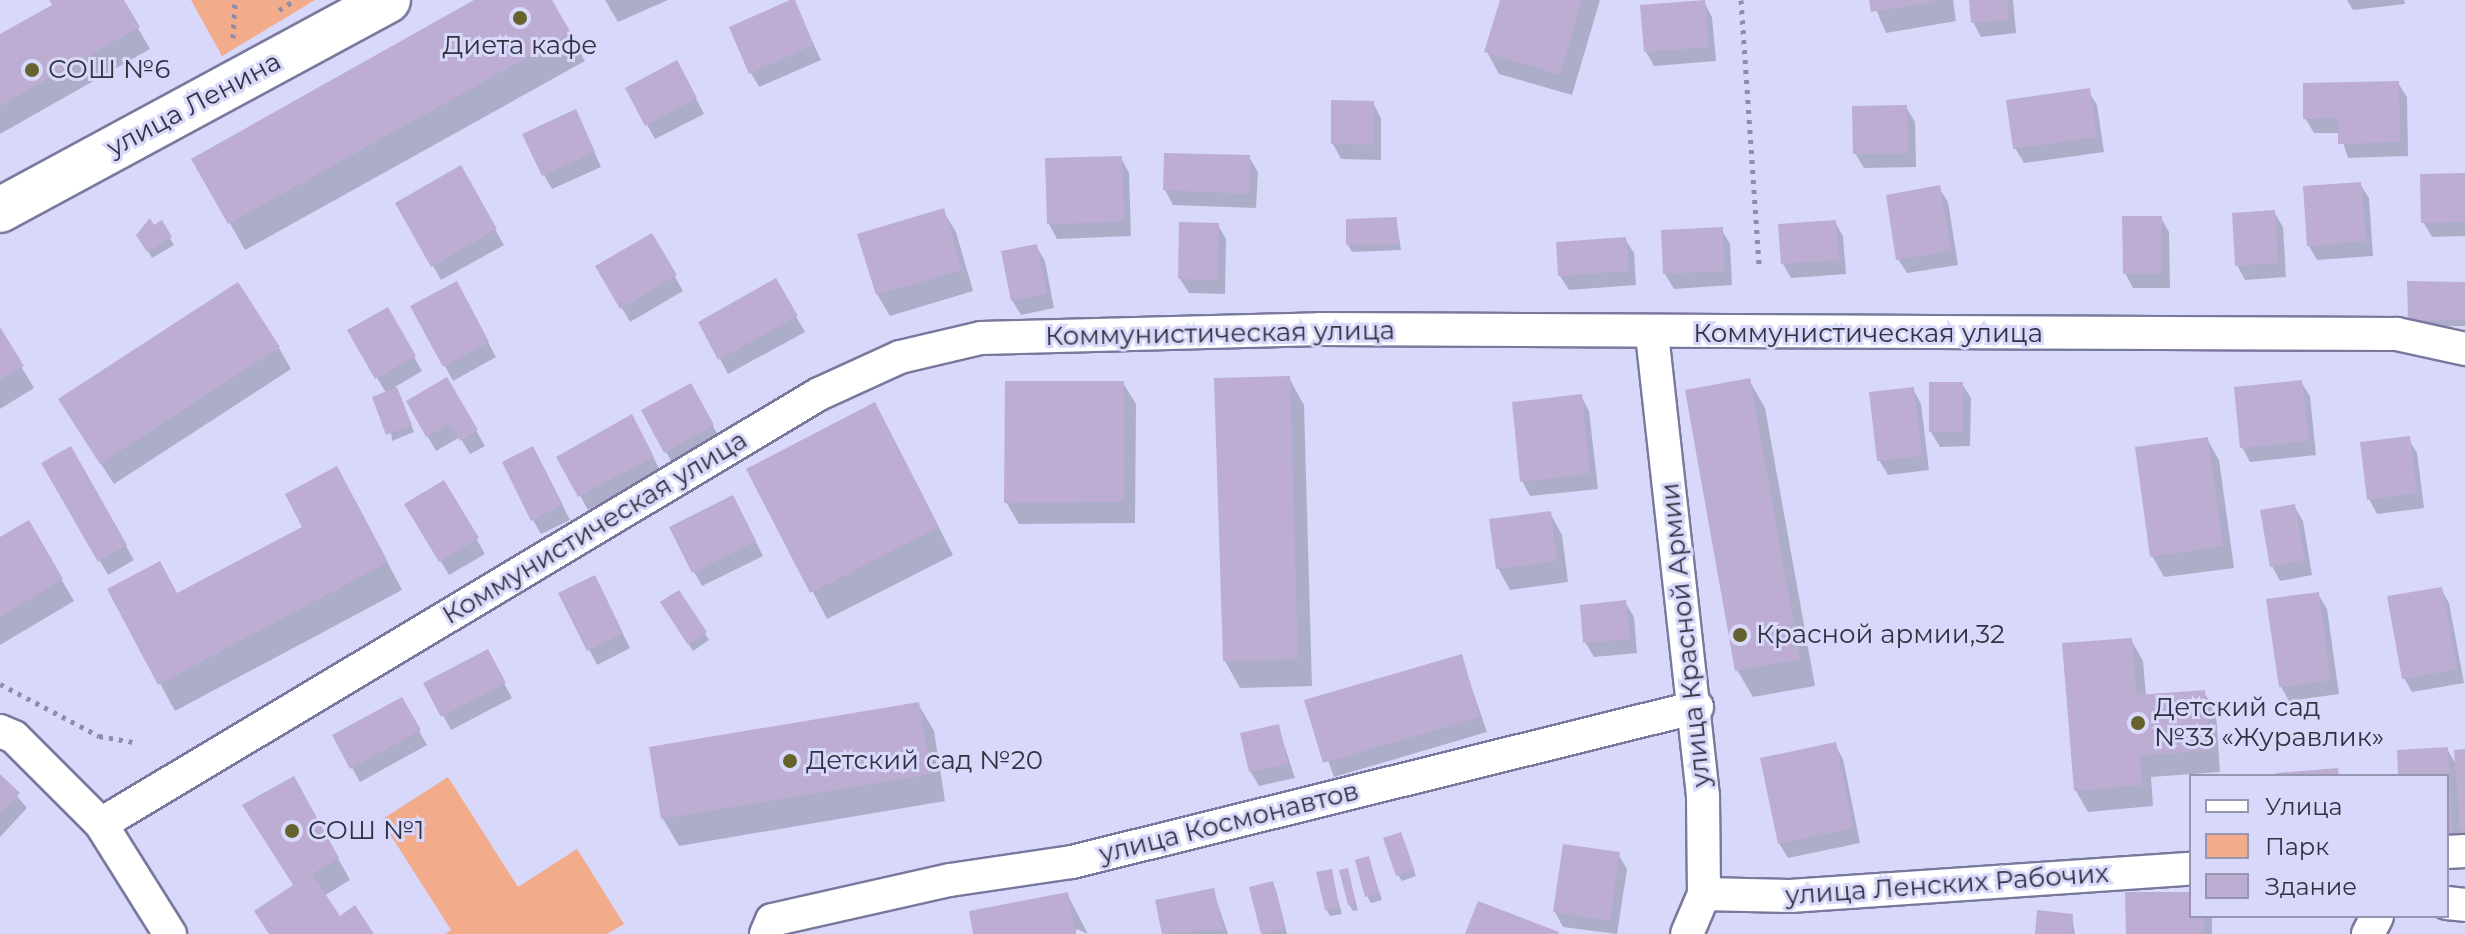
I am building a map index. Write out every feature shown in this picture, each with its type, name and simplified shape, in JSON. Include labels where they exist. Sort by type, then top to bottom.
[{"type":"main road","name":"улица Ленина","points":[[0,210],[388,0]]},
{"type":"street","name":"Коммунистическая улица","points":[[101,824],[819,394],[900,357],[981,338],[1320,329],[1652,334],[2397,334],[2465,349]]},
{"type":"street","name":"улица Красной Армии","points":[[1652,334],[1697,707],[1704,894],[1687,934]]},
{"type":"street","name":"улица Космонавтов","points":[[766,934],[772,920],[950,880],[1072,862],[1697,707]]},
{"type":"street","points":[[0,731],[14,737],[101,824],[170,934]]},
{"type":"street","name":"улица Ленских Рабочих","points":[[1704,894],[1790,896],[2189,869]]},
{"type":"path","points":[[235,0],[232,39],[245,31]]},
{"type":"path","points":[[270,15],[295,0]]},
{"type":"path","points":[[1741,0],[1759,267]]},
{"type":"path","points":[[0,684],[99,736],[132,742]]},
{"type":"green space","points":[[191,0],[315,0],[222,56]]},
{"type":"green space","points":[[448,777],[518,887],[577,849],[624,924],[607,934],[445,934],[451,930],[381,820]]},
{"type":"building","name":"СОШ №6","points":[[49,0],[124,0],[140,27],[0,106],[0,34],[52,5]]},
{"type":"building","points":[[474,0],[552,0],[571,33],[228,224],[191,159]]},
{"type":"building","points":[[795,0],[814,45],[749,74],[729,27]]},
{"type":"building","points":[[1500,0],[1582,0],[1560,75],[1484,52]]},
{"type":"building","points":[[1705,0],[1709,47],[1644,52],[1640,5]]},
{"type":"building","points":[[1869,0],[1934,0],[1934,2],[1871,12]]},
{"type":"building","points":[[1969,0],[2007,0],[2009,19],[1971,23]]},
{"type":"building","points":[[677,60],[697,98],[645,126],[625,88]]},
{"type":"building","points":[[2399,81],[2400,142],[2338,144],[2338,118],[2303,119],[2303,83]]},
{"type":"building","points":[[2090,88],[2097,137],[2013,149],[2006,100]]},
{"type":"building","points":[[1331,100],[1374,101],[1374,145],[1331,144]]},
{"type":"building","points":[[1907,105],[1908,153],[1853,154],[1852,106]]},
{"type":"building","points":[[576,109],[595,152],[542,176],[522,134]]},
{"type":"building","points":[[1164,153],[1250,155],[1249,194],[1163,190]]},
{"type":"building","points":[[1122,156],[1124,222],[1047,224],[1045,158]]},
{"type":"building","points":[[461,165],[497,229],[431,267],[395,203]]},
{"type":"building","points":[[2465,173],[2465,222],[2421,223],[2420,174]]},
{"type":"building","points":[[2361,182],[2366,241],[2307,246],[2303,186]]},
{"type":"building","points":[[1940,185],[1951,251],[1896,260],[1886,195]]},
{"type":"building","points":[[944,208],[962,270],[876,295],[857,234]]},
{"type":"building","points":[[2275,210],[2278,263],[2235,266],[2232,213]]},
{"type":"building","points":[[2122,216],[2162,216],[2162,273],[2123,274]]},
{"type":"building","points":[[1397,217],[1398,244],[1346,245],[1346,219]]},
{"type":"building","points":[[150,218],[154,225],[162,220],[172,237],[147,252],[136,235]]},
{"type":"building","points":[[1836,220],[1839,260],[1781,264],[1778,224]]},
{"type":"building","points":[[1179,222],[1219,223],[1218,280],[1178,279]]},
{"type":"building","points":[[1723,227],[1724,271],[1663,274],[1661,230]]},
{"type":"building","points":[[652,233],[677,275],[620,309],[595,266]]},
{"type":"building","points":[[1626,237],[1629,271],[1558,276],[1556,242]]},
{"type":"building","points":[[1037,244],[1047,294],[1011,301],[1001,251]]},
{"type":"building","points":[[776,278],[798,316],[718,360],[698,322]]},
{"type":"building","points":[[457,281],[489,342],[443,367],[410,306]]},
{"type":"building","points":[[2407,281],[2465,282],[2465,320],[2408,321]]},
{"type":"building","points":[[238,282],[280,347],[100,464],[58,399]]},
{"type":"building","points":[[388,307],[416,356],[375,379],[347,330]]},
{"type":"building","points":[[0,327],[24,366],[0,380]]},
{"type":"building","points":[[1290,376],[1298,659],[1223,661],[1214,378]]},
{"type":"building","points":[[447,377],[478,430],[460,441],[450,424],[426,437],[406,401]]},
{"type":"building","points":[[1750,378],[1800,659],[1735,671],[1685,390]]},
{"type":"building","points":[[2302,380],[2309,441],[2240,448],[2234,387]]},
{"type":"building","points":[[1005,381],[1124,381],[1124,502],[1004,503]]},
{"type":"building","points":[[1929,382],[1963,382],[1963,432],[1929,432]]},
{"type":"building","points":[[691,383],[714,425],[664,453],[641,410]]},
{"type":"building","points":[[397,387],[412,425],[386,435],[372,397]]},
{"type":"building","points":[[1914,387],[1922,456],[1877,461],[1869,392]]},
{"type":"building","points":[[1582,394],[1590,474],[1520,482],[1512,402]]},
{"type":"building","points":[[875,402],[939,527],[810,593],[746,469]]},
{"type":"building","points":[[632,414],[654,457],[578,497],[556,457]]},
{"type":"building","points":[[2410,436],[2417,493],[2367,500],[2360,442]]},
{"type":"building","points":[[2208,437],[2223,546],[2150,557],[2135,447]]},
{"type":"building","points":[[71,446],[127,545],[98,562],[41,463]]},
{"type":"building","points":[[533,446],[563,505],[531,521],[502,462]]},
{"type":"building","points":[[337,466],[388,562],[158,685],[107,589],[160,561],[177,593],[302,527],[285,494]]},
{"type":"building","points":[[444,480],[479,538],[439,562],[404,504]]},
{"type":"building","points":[[733,495],[756,541],[692,573],[669,527]]},
{"type":"building","points":[[2295,504],[2305,560],[2270,567],[2260,510]]},
{"type":"building","points":[[1551,511],[1557,561],[1496,569],[1489,519]]},
{"type":"building","points":[[29,520],[63,579],[0,617],[0,537]]},
{"type":"building","points":[[595,575],[623,633],[587,651],[558,593]]},
{"type":"building","points":[[2442,587],[2457,669],[2402,679],[2387,596]]},
{"type":"building","points":[[679,590],[707,632],[688,645],[660,602]]},
{"type":"building","points":[[2319,592],[2331,680],[2279,687],[2266,599]]},
{"type":"building","points":[[1626,600],[1630,639],[1583,643],[1580,605]]},
{"type":"building","name":"Детский сад №33 «Журавлик»","points":[[2132,638],[2137,695],[2205,690],[2209,750],[2140,756],[2142,785],[2074,791],[2062,643]]},
{"type":"building","points":[[488,649],[506,683],[441,717],[423,683]]},
{"type":"building","points":[[1462,654],[1480,717],[1323,763],[1304,700]]},
{"type":"building","points":[[402,697],[421,730],[350,769],[332,735]]},
{"type":"building","name":"Детский сад №20","points":[[919,702],[931,774],[661,819],[649,747]]},
{"type":"building","points":[[1279,724],[1288,764],[1249,772],[1240,733]]},
{"type":"building","points":[[1836,742],[1853,828],[1778,844],[1760,758]]},
{"type":"building","points":[[2448,747],[2453,837],[2449,837],[2449,774],[2398,774],[2397,750]]},
{"type":"building","points":[[2465,749],[2465,830],[2460,831],[2454,750]]},
{"type":"building","points":[[2338,768],[2339,774],[2276,774]]},
{"type":"building","points":[[0,774],[20,793],[0,814]]},
{"type":"building","name":"СОШ №1","points":[[294,776],[339,858],[312,874],[340,916],[355,905],[374,934],[269,934],[254,911],[293,885],[242,805]]},
{"type":"building","points":[[1401,832],[1414,869],[1396,876],[1383,838]]},
{"type":"building","points":[[1563,844],[1620,852],[1610,921],[1553,912]]},
{"type":"building","points":[[1369,856],[1379,893],[1365,897],[1355,860]]},
{"type":"building","points":[[1348,868],[1356,903],[1348,905],[1339,870]]},
{"type":"building","points":[[1332,869],[1339,907],[1325,910],[1316,872]]},
{"type":"building","points":[[1273,881],[1285,928],[1261,934],[1249,887]]},
{"type":"building","points":[[1214,888],[1223,929],[1162,934],[1155,900]]},
{"type":"building","points":[[1068,892],[1076,934],[973,934],[969,911]]},
{"type":"building","points":[[2125,892],[2189,892],[2189,918],[2204,918],[2204,934],[2126,934]]},
{"type":"building","points":[[1478,901],[1559,932],[1465,934]]},
{"type":"building","points":[[2037,910],[2073,914],[2071,934],[2035,934]]},
{"type":"place","name":"Диета кафе","points":[[520,18]]},
{"type":"place","name":"СОШ №6","points":[[32,70]]},
{"type":"place","name":"Красной армии,32","points":[[1740,635]]},
{"type":"place","name":"Детский сад №33 «Журавлик»","points":[[2138,723]]},
{"type":"place","name":"Детский сад №20","points":[[790,761]]},
{"type":"place","name":"СОШ №1","points":[[292,831]]}]
